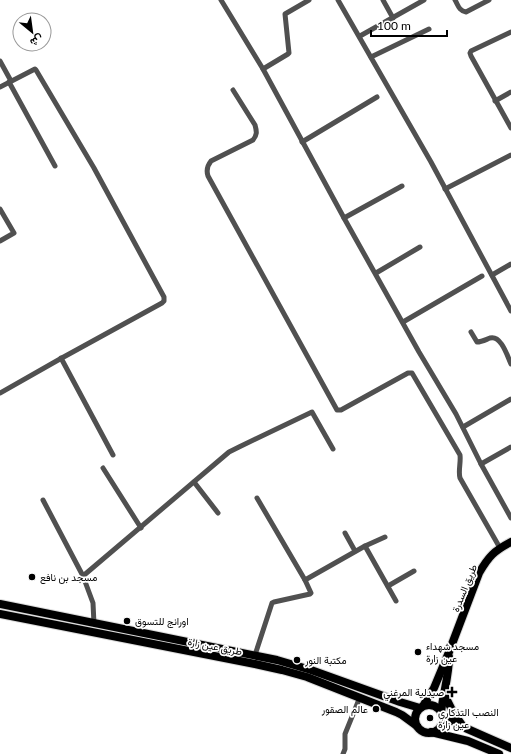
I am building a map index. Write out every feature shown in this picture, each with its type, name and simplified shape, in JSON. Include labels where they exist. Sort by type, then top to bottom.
[{"type":"main road","name":"طريق السدرة","points":[[421,707],[434,688],[480,574],[489,558],[500,548],[511,542]]},
{"type":"main road","name":"طريق عين زارة","points":[[0,604],[255,655],[288,663],[406,704],[421,707]]},
{"type":"main road","name":"طريق عين زارة","points":[[0,614],[268,666],[307,677],[360,697],[402,715],[417,726]]},
{"type":"main road","points":[[431,732],[438,729],[442,722],[444,694],[449,670],[449,652]]},
{"type":"main road","points":[[444,694],[453,712],[466,728]]},
{"type":"main road","points":[[402,715],[406,712],[406,704]]},
{"type":"main road","points":[[499,754],[475,744],[422,730],[417,726],[415,717],[416,713],[421,707],[432,705],[438,708],[442,714],[455,723],[511,748]]},
{"type":"main road","points":[[452,737],[450,730],[455,723]]},
{"type":"street","points":[[221,0],[263,69],[402,322],[463,427],[481,464],[511,518]]},
{"type":"street","points":[[263,69],[288,54],[286,14],[309,0]]},
{"type":"street","points":[[338,0],[431,162],[511,311]]},
{"type":"street","points":[[383,0],[393,18]]},
{"type":"street","points":[[360,36],[424,0]]},
{"type":"street","points":[[455,0],[462,12],[466,12],[489,0]]},
{"type":"street","points":[[371,57],[429,29]]},
{"type":"street","points":[[511,32],[471,51],[470,53],[470,56],[511,128]]},
{"type":"street","points":[[0,61],[55,166]]},
{"type":"street","points":[[0,87],[34,69],[36,70],[94,168],[164,298],[162,303],[0,393]]},
{"type":"street","points":[[233,90],[255,125],[257,132],[256,136],[253,140],[211,161],[207,171],[208,176],[337,410],[341,410],[408,373],[412,373],[460,455],[460,478],[500,548]]},
{"type":"street","points":[[495,101],[511,92]]},
{"type":"street","points":[[302,142],[378,97]]},
{"type":"street","points":[[506,118],[511,116]]},
{"type":"street","points":[[445,189],[511,155]]},
{"type":"street","points":[[344,218],[402,186]]},
{"type":"street","points":[[0,209],[14,233],[0,241]]},
{"type":"street","points":[[376,273],[420,247]]},
{"type":"street","points":[[492,275],[511,264]]},
{"type":"street","points":[[402,322],[482,276]]},
{"type":"street","points":[[471,332],[477,342],[491,338],[498,340],[503,346],[511,364]]},
{"type":"street","points":[[61,358],[113,455]]},
{"type":"street","points":[[463,427],[511,399]]},
{"type":"street","points":[[83,576],[229,452],[311,412],[313,412],[333,449]]},
{"type":"street","points":[[481,464],[511,447]]},
{"type":"street","points":[[103,468],[141,528]]},
{"type":"street","points":[[194,482],[218,513]]},
{"type":"street","points":[[255,655],[272,603],[310,594],[305,580],[257,498]]},
{"type":"street","points":[[43,500],[83,576],[93,603],[94,624]]},
{"type":"street","points":[[345,533],[355,551]]},
{"type":"street","points":[[305,580],[355,551],[385,537]]},
{"type":"street","points":[[365,546],[396,601]]},
{"type":"street","points":[[388,586],[414,571]]},
{"type":"street","points":[[343,754],[345,749],[345,734],[360,697]]},
{"type":"place","name":"مسجد بن نافع","points":[[32,577]]},
{"type":"place","name":"اورانج للتسوق","points":[[127,621]]},
{"type":"place","name":"مسجد شهداء عين زارة","points":[[418,652]]},
{"type":"place","name":"مكتبة النور","points":[[297,660]]},
{"type":"place","name":"صيدلية المرغني","points":[[452,692]]},
{"type":"place","name":"عالم الصقور","points":[[376,709]]},
{"type":"place","name":"النصب التذكاري عين زارة","points":[[430,718]]}]
